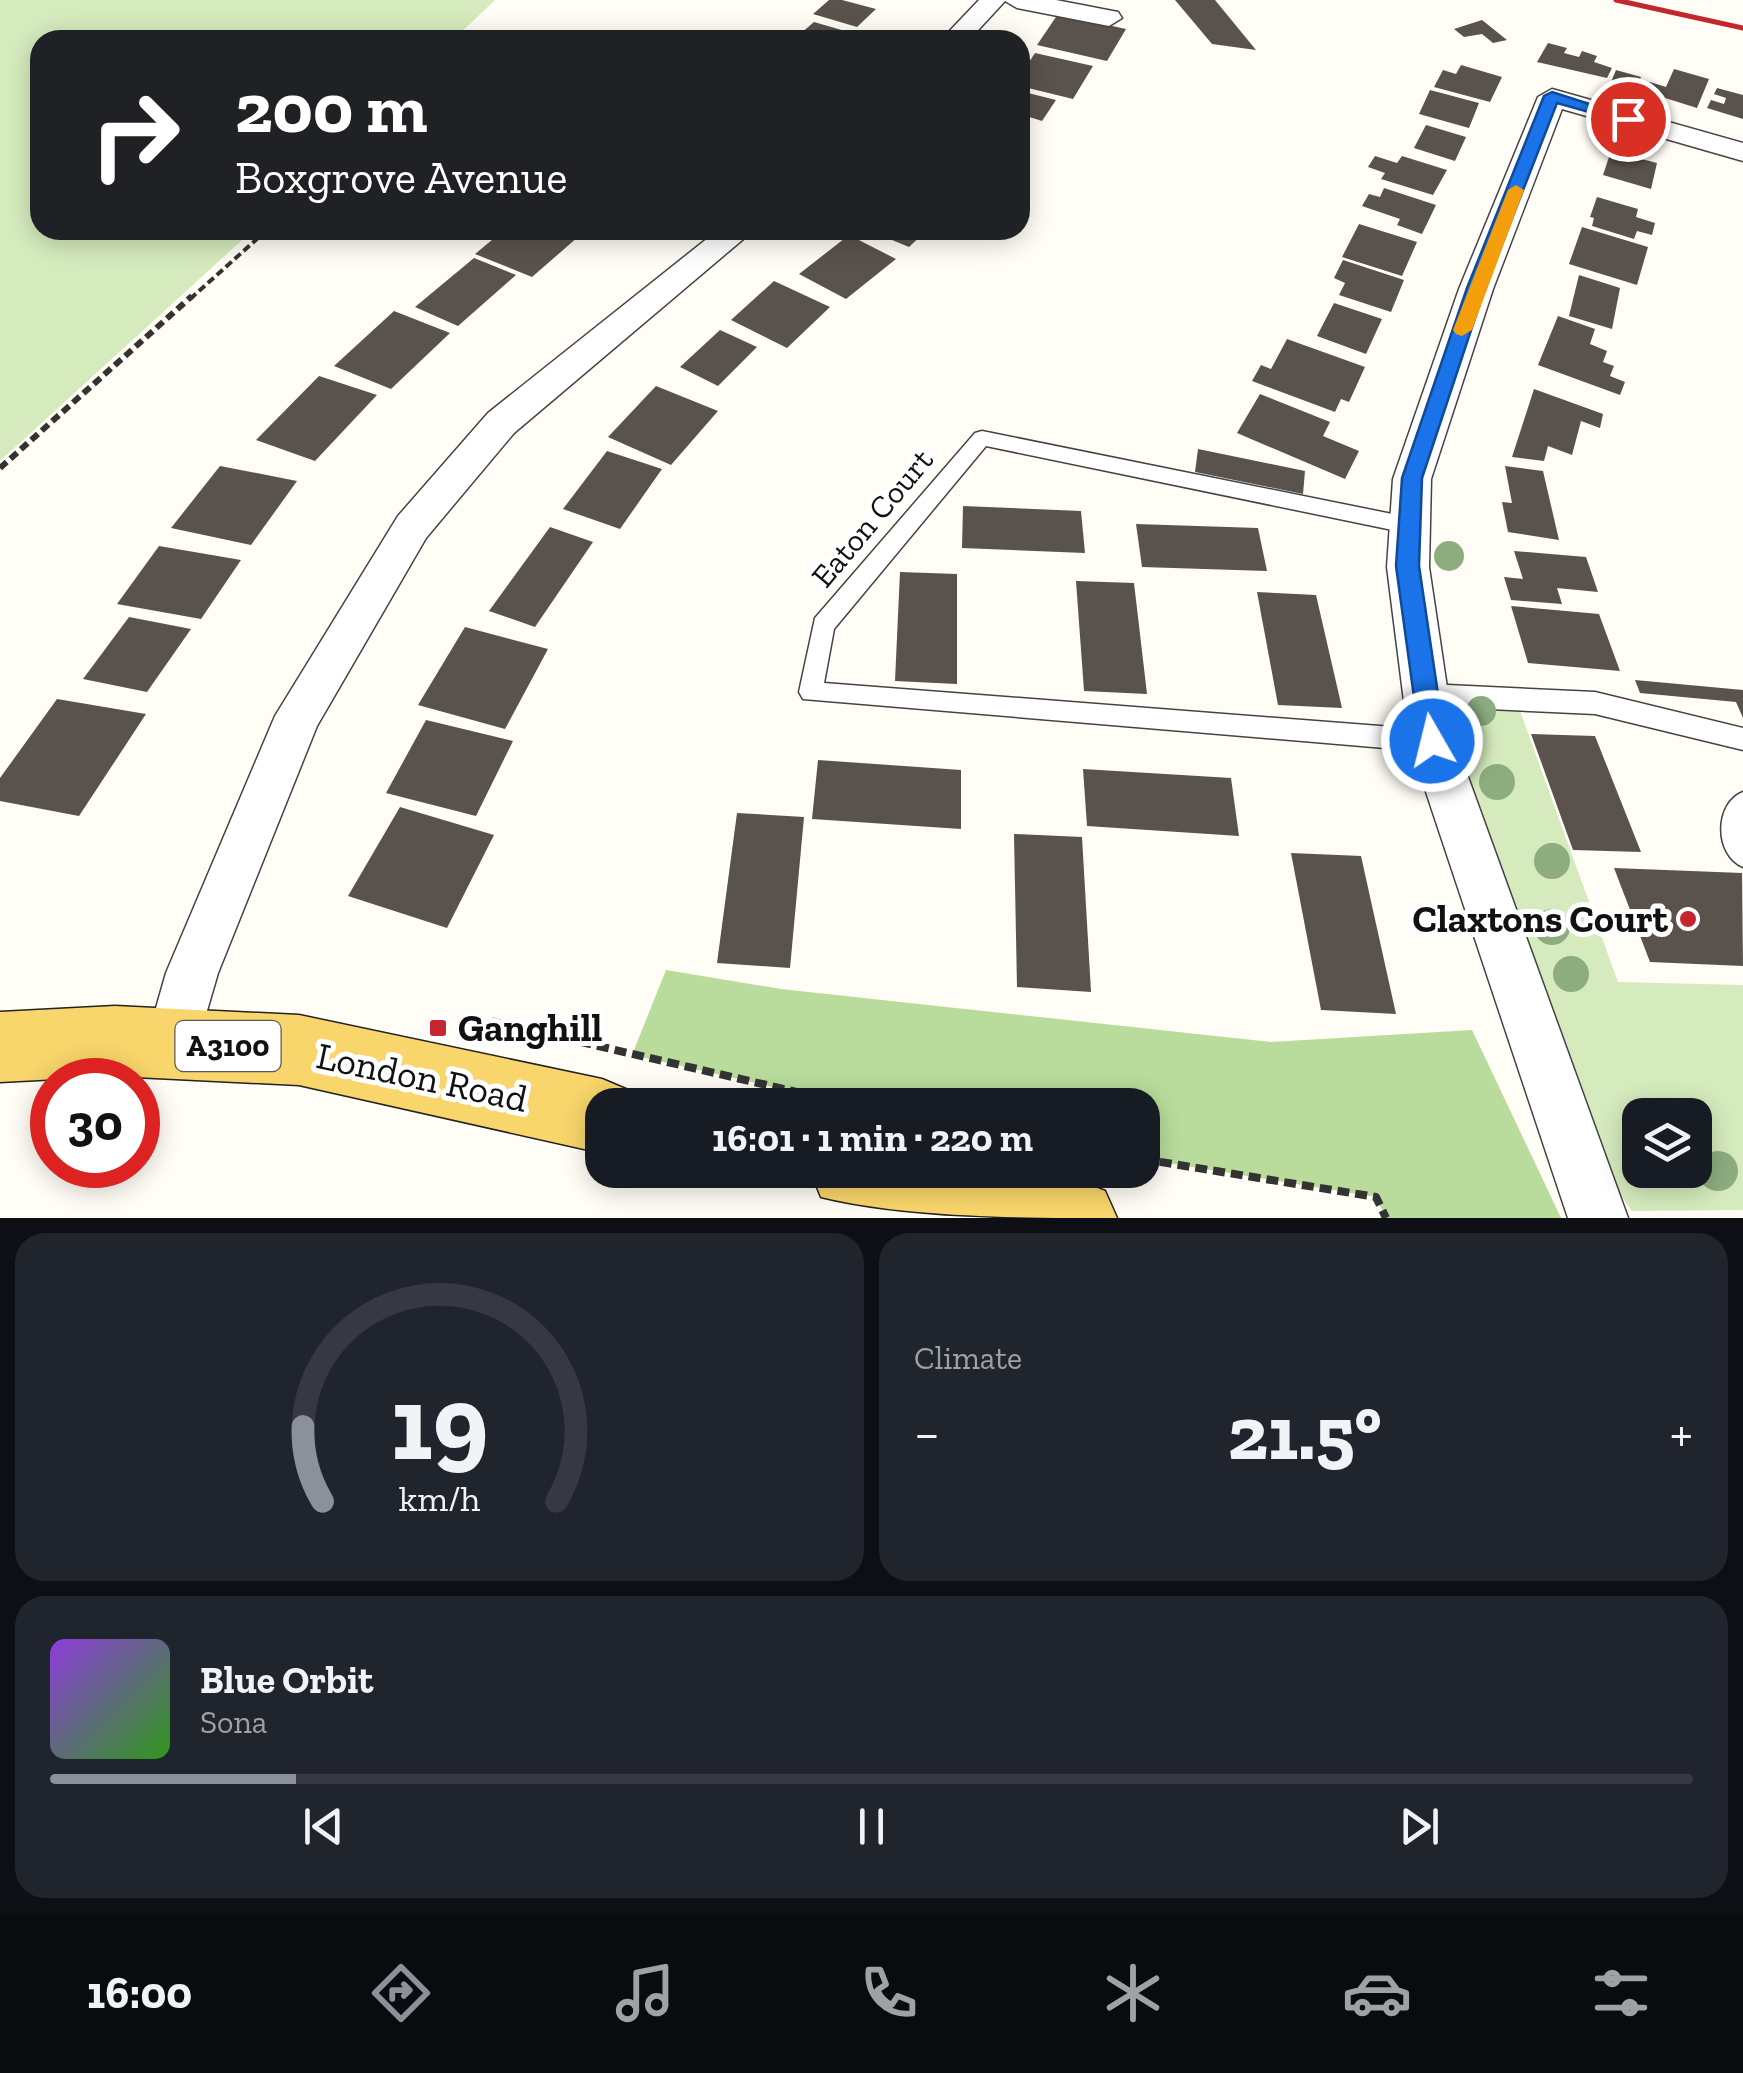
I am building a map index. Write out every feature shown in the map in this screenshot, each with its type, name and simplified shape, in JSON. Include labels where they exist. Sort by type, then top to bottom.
[{"type":"main road","name":"London Road","points":[[0,1047],[115,1042],[299,1050],[585,1112]]},
{"type":"main road","points":[[934,1188],[1078,1218]]},
{"type":"street","points":[[964,30],[994,0]]},
{"type":"street","points":[[1018,0],[1108,18]]},
{"type":"street","points":[[1598,1218],[1432,741],[1408,566],[1412,478],[1476,288],[1552,96],[1743,152]]},
{"type":"street","points":[[173,1044],[192,973],[298,716],[412,527],[501,423],[726,240]]},
{"type":"lane","name":"Eaton Court","points":[[1407,525],[982,438],[823,625],[811,692],[1432,741]]},
{"type":"lane","points":[[1426,695],[1595,703],[1743,739]]},
{"type":"lane","points":[[1743,804],[1736,810],[1736,840],[1743,854]]},
{"type":"path","points":[[0,468],[255,240]]},
{"type":"path","points":[[452,1083],[490,1021],[780,1088]]},
{"type":"path","points":[[1160,1162],[1376,1197],[1386,1218]]},
{"type":"green space","points":[[0,0],[495,0],[464,30],[30,30],[30,240],[242,240],[0,461]]},
{"type":"green space","points":[[1446,710],[1520,711],[1618,982],[1743,985],[1743,1210],[1632,1211],[1611,1181],[1532,992]]},
{"type":"green space","points":[[666,970],[781,989],[1271,1042],[1472,1030],[1561,1218],[1386,1218],[1376,1197],[1160,1162],[1160,1088],[778,1088],[632,1055]]},
{"type":"building","points":[[829,0],[876,9],[857,27],[813,14]]},
{"type":"building","points":[[1175,0],[1215,0],[1256,50],[1212,44]]},
{"type":"building","points":[[1058,14],[1126,29],[1107,61],[1037,45]]},
{"type":"building","points":[[1482,20],[1507,40],[1493,43],[1482,34],[1464,37],[1454,29]]},
{"type":"building","points":[[814,22],[842,30],[805,30]]},
{"type":"building","points":[[1548,43],[1567,48],[1564,53],[1579,57],[1582,51],[1597,56],[1594,62],[1612,68],[1607,78],[1537,62]]},
{"type":"building","points":[[1035,53],[1093,66],[1073,99],[1030,88],[1030,61]]},
{"type":"building","points":[[1461,65],[1502,77],[1490,102],[1434,87],[1443,70],[1456,74]]},
{"type":"building","points":[[1674,69],[1709,79],[1697,108],[1646,92],[1650,82],[1666,87]]},
{"type":"building","points":[[1616,70],[1641,77],[1636,89],[1611,82]]},
{"type":"building","points":[[1717,88],[1743,95],[1743,119],[1707,108],[1711,100],[1724,104],[1726,98],[1714,94]]},
{"type":"building","points":[[1430,90],[1479,103],[1469,128],[1419,114]]},
{"type":"building","points":[[1030,94],[1056,100],[1042,121],[1030,117]]},
{"type":"building","points":[[1426,125],[1466,137],[1455,161],[1414,148]]},
{"type":"building","points":[[1611,151],[1657,163],[1651,189],[1603,175]]},
{"type":"building","points":[[1375,156],[1397,163],[1402,156],[1447,170],[1433,195],[1381,179],[1385,173],[1368,167]]},
{"type":"building","points":[[1384,188],[1436,205],[1422,234],[1397,225],[1400,219],[1362,206],[1369,194],[1380,197]]},
{"type":"building","points":[[1597,197],[1638,209],[1636,217],[1655,223],[1652,235],[1637,231],[1634,239],[1592,226],[1594,218],[1590,217]]},
{"type":"building","points":[[1359,224],[1417,242],[1402,276],[1342,257]]},
{"type":"building","points":[[1582,227],[1648,247],[1637,285],[1569,264]]},
{"type":"building","points":[[492,240],[575,240],[532,277],[475,254]]},
{"type":"building","points":[[843,240],[859,240],[896,259],[846,299],[799,274]]},
{"type":"building","points":[[892,240],[916,240],[909,247]]},
{"type":"building","points":[[474,258],[516,275],[458,326],[415,307]]},
{"type":"building","points":[[1343,260],[1404,280],[1391,312],[1339,295],[1345,283],[1334,278]]},
{"type":"building","points":[[1579,275],[1620,288],[1612,329],[1569,316]]},
{"type":"building","points":[[774,281],[830,307],[787,348],[731,320]]},
{"type":"building","points":[[1334,303],[1382,319],[1366,354],[1317,336]]},
{"type":"building","points":[[394,311],[450,333],[391,389],[334,366]]},
{"type":"building","points":[[1558,316],[1595,329],[1590,344],[1607,351],[1603,362],[1614,366],[1610,376],[1625,382],[1620,395],[1538,365]]},
{"type":"building","points":[[720,330],[757,347],[718,386],[680,367]]},
{"type":"building","points":[[1287,339],[1365,367],[1349,402],[1341,399],[1335,412],[1252,381],[1261,365],[1271,369]]},
{"type":"building","points":[[319,376],[377,395],[315,461],[256,440]]},
{"type":"building","points":[[656,386],[718,411],[671,465],[608,437]]},
{"type":"building","points":[[1534,389],[1603,414],[1600,428],[1581,421],[1572,455],[1548,446],[1544,461],[1512,457]]},
{"type":"building","points":[[1260,394],[1330,422],[1323,436],[1359,451],[1345,479],[1237,433]]},
{"type":"building","points":[[1198,449],[1305,471],[1303,494],[1195,472]]},
{"type":"building","points":[[607,451],[662,469],[620,529],[563,509]]},
{"type":"building","points":[[220,466],[297,481],[251,545],[171,528]]},
{"type":"building","points":[[1505,466],[1543,471],[1559,540],[1508,532],[1502,502],[1512,503]]},
{"type":"building","points":[[963,506],[1081,511],[1085,553],[962,548]]},
{"type":"building","points":[[1136,524],[1258,528],[1267,571],[1142,567]]},
{"type":"building","points":[[550,527],[593,542],[535,627],[489,611]]},
{"type":"building","points":[[159,546],[241,560],[201,619],[117,604]]},
{"type":"building","points":[[1514,551],[1586,557],[1598,592],[1557,588],[1562,604],[1511,600],[1504,577],[1523,579]]},
{"type":"building","points":[[900,572],[957,574],[957,684],[895,681]]},
{"type":"building","points":[[1076,581],[1134,583],[1147,694],[1084,691]]},
{"type":"building","points":[[1257,592],[1316,595],[1342,708],[1278,705]]},
{"type":"building","points":[[1511,606],[1599,614],[1620,671],[1528,663]]},
{"type":"building","points":[[129,617],[191,629],[147,692],[83,679]]},
{"type":"building","points":[[465,627],[548,649],[505,729],[418,705]]},
{"type":"building","points":[[1635,680],[1743,690],[1743,718],[1736,702],[1640,693]]},
{"type":"building","points":[[57,699],[146,714],[79,816],[0,801],[0,778]]},
{"type":"building","points":[[426,720],[513,741],[476,816],[386,793]]},
{"type":"building","points":[[1531,734],[1595,736],[1641,852],[1573,850]]},
{"type":"building","points":[[818,760],[961,770],[961,829],[812,819]]},
{"type":"building","points":[[1083,769],[1231,778],[1239,836],[1087,826]]},
{"type":"building","points":[[400,807],[494,835],[447,928],[348,896]]},
{"type":"building","points":[[737,813],[804,817],[790,968],[717,963]]},
{"type":"building","points":[[1014,834],[1082,837],[1091,992],[1017,987]]},
{"type":"building","points":[[1291,853],[1361,856],[1396,1014],[1321,1010]]},
{"type":"building","name":"Claxtons Court","points":[[1614,868],[1742,873],[1743,966],[1650,962]]},
{"type":"railway","points":[[1616,0],[1743,28]]},
{"type":"slow traffic","points":[[1462,330],[1516,190]]},
{"type":"place","name":"Claxtons Court","points":[[1688,919]]},
{"type":"place","name":"Ganghill","points":[[438,1028]]},
{"type":"route","points":[[1432,741],[1408,566],[1412,478],[1476,288],[1552,96],[1628,119]]}]
